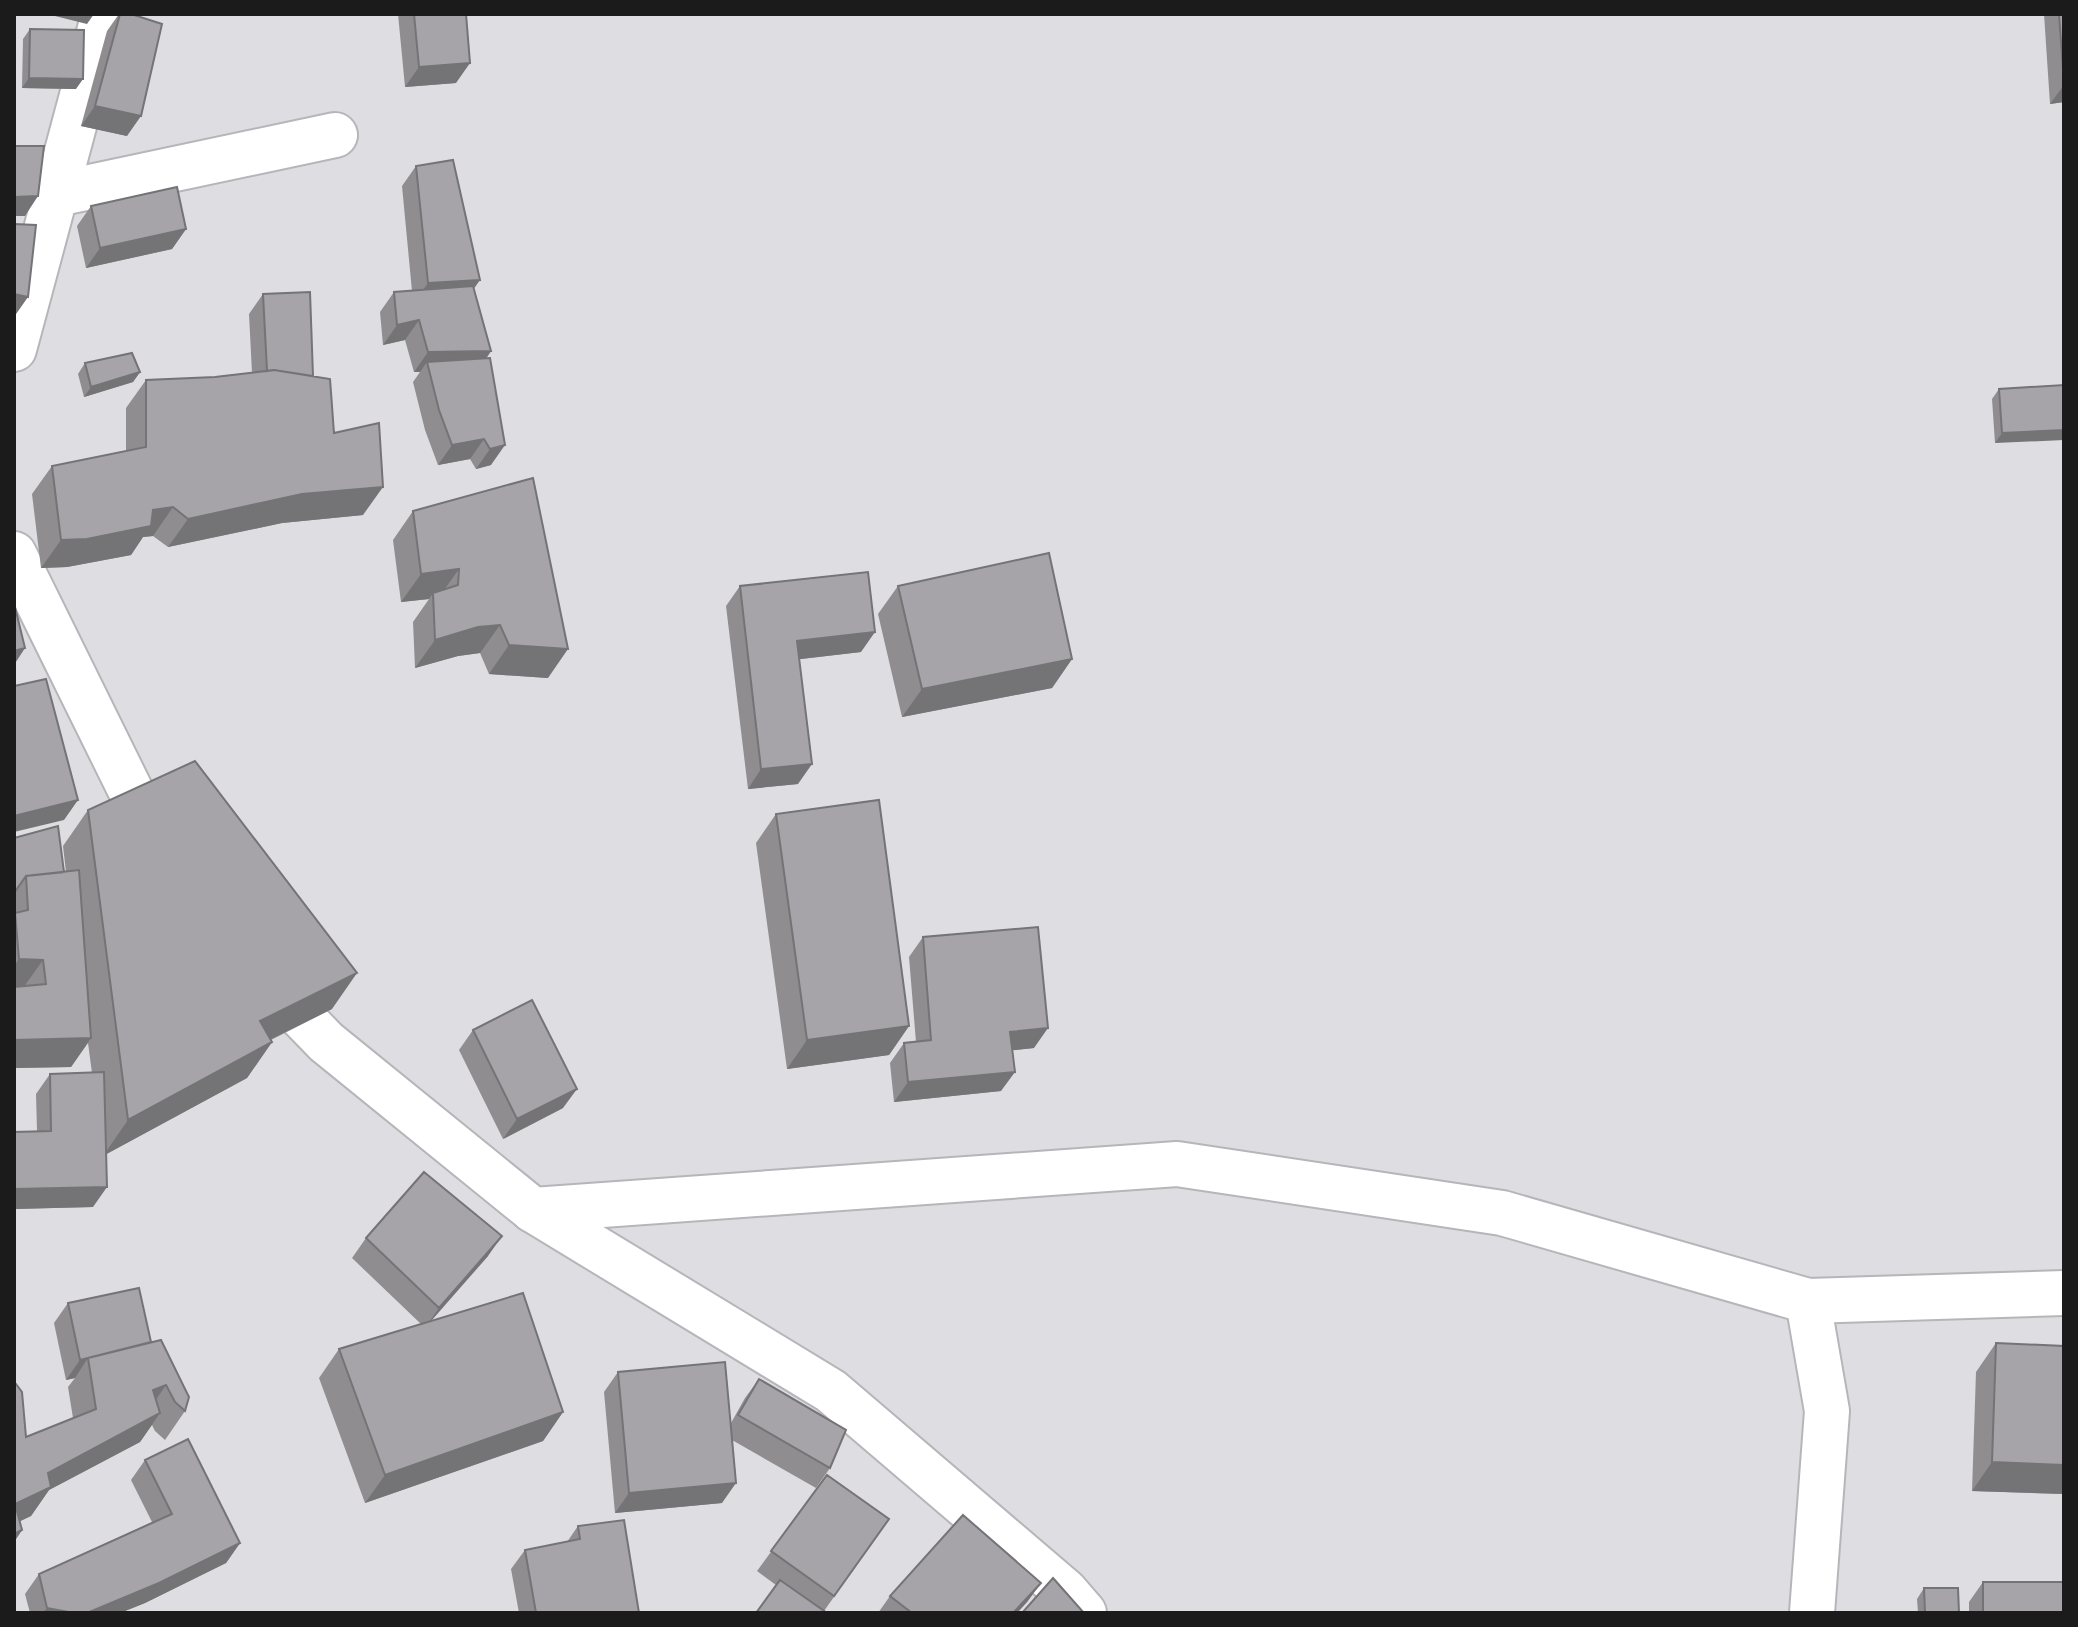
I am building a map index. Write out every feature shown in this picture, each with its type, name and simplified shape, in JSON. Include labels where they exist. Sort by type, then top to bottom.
[{"type":"street","points":[[14,349],[104,14]]},
{"type":"street","points":[[57,194],[335,135]]},
{"type":"street","points":[[14,554],[150,830],[184,877]]},
{"type":"street","points":[[235,947],[326,1042],[533,1210],[831,1391],[1065,1591],[1084,1613]]},
{"type":"street","points":[[533,1210],[1177,1164],[1502,1213],[1808,1301],[2064,1293]]},
{"type":"street","points":[[1808,1301],[1827,1411],[1812,1613]]},
{"type":"building","points":[[120,14],[131,14],[162,24],[141,116],[95,106]]},
{"type":"building","points":[[414,14],[466,14],[470,63],[419,67]]},
{"type":"building","points":[[2059,14],[2064,14],[2064,82]]},
{"type":"building","points":[[30,29],[84,30],[83,79],[29,78]]},
{"type":"building","points":[[14,146],[44,146],[38,196],[14,197]]},
{"type":"building","points":[[453,160],[480,280],[428,283],[416,166]]},
{"type":"building","points":[[177,187],[186,229],[100,248],[91,206]]},
{"type":"building","points":[[14,224],[36,225],[28,297],[14,294]]},
{"type":"building","points":[[473,286],[491,351],[428,352],[419,320],[397,325],[394,292]]},
{"type":"building","points":[[310,292],[313,376],[267,371],[263,294]]},
{"type":"building","points":[[132,353],[140,372],[91,387],[85,363]]},
{"type":"building","points":[[490,358],[505,445],[490,449],[484,439],[452,445],[427,362]]},
{"type":"building","points":[[274,370],[330,379],[334,433],[379,423],[383,487],[302,494],[188,519],[173,507],[153,510],[151,526],[87,539],[61,540],[52,466],[146,447],[146,380]]},
{"type":"building","points":[[2064,385],[2064,430],[2002,433],[1999,389]]},
{"type":"building","points":[[533,478],[568,649],[509,645],[500,625],[478,627],[435,640],[433,593],[458,585],[459,569],[421,574],[413,511]]},
{"type":"building","points":[[1049,553],[1072,659],[922,689],[898,586]]},
{"type":"building","points":[[868,572],[875,632],[797,641],[812,764],[761,769],[740,586]]},
{"type":"building","points":[[14,603],[25,648],[14,651]]},
{"type":"building","points":[[46,679],[78,800],[14,816],[14,686]]},
{"type":"building","points":[[195,761],[357,973],[260,1021],[272,1042],[128,1120],[88,810]]},
{"type":"building","points":[[879,800],[909,1026],[807,1040],[776,814]]},
{"type":"building","points":[[58,826],[64,872],[26,876],[14,893],[14,838]]},
{"type":"building","points":[[79,870],[91,1038],[14,1040],[14,987],[46,984],[43,960],[19,959],[15,913],[28,910],[26,876]]},
{"type":"building","points":[[1038,927],[1048,1028],[1010,1032],[1015,1072],[908,1082],[904,1043],[931,1040],[923,937]]},
{"type":"building","points":[[532,1000],[577,1089],[517,1119],[473,1030]]},
{"type":"building","points":[[104,1072],[107,1187],[14,1189],[14,1132],[51,1131],[50,1074]]},
{"type":"building","points":[[424,1172],[502,1236],[439,1308],[366,1238]]},
{"type":"building","points":[[139,1288],[151,1342],[80,1360],[68,1303]]},
{"type":"building","points":[[523,1293],[563,1412],[385,1475],[339,1349]]},
{"type":"building","points":[[161,1340],[189,1397],[185,1411],[175,1402],[166,1385],[153,1390],[160,1413],[48,1473],[51,1487],[15,1504],[22,1530],[14,1534],[14,1385],[22,1392],[26,1437],[96,1409],[88,1358]]},
{"type":"building","points":[[1996,1343],[2064,1346],[2064,1465],[1992,1462]]},
{"type":"building","points":[[725,1362],[736,1483],[629,1493],[618,1372]]},
{"type":"building","points":[[759,1379],[846,1430],[830,1468],[738,1415]]},
{"type":"building","points":[[188,1439],[240,1543],[159,1583],[87,1613],[47,1608],[39,1574],[172,1514],[145,1460]]},
{"type":"building","points":[[827,1475],[889,1519],[834,1596],[771,1551]]},
{"type":"building","points":[[963,1515],[1041,1583],[1013,1613],[912,1613],[890,1596]]},
{"type":"building","points":[[624,1520],[639,1613],[536,1613],[525,1550],[580,1539],[578,1526]]},
{"type":"building","points":[[1053,1578],[1084,1613],[1022,1613]]},
{"type":"building","points":[[780,1580],[827,1613],[756,1613]]},
{"type":"building","points":[[1983,1582],[2064,1582],[2064,1613],[1983,1613]]},
{"type":"building","points":[[1924,1588],[1958,1588],[1959,1613],[1925,1613]]}]
